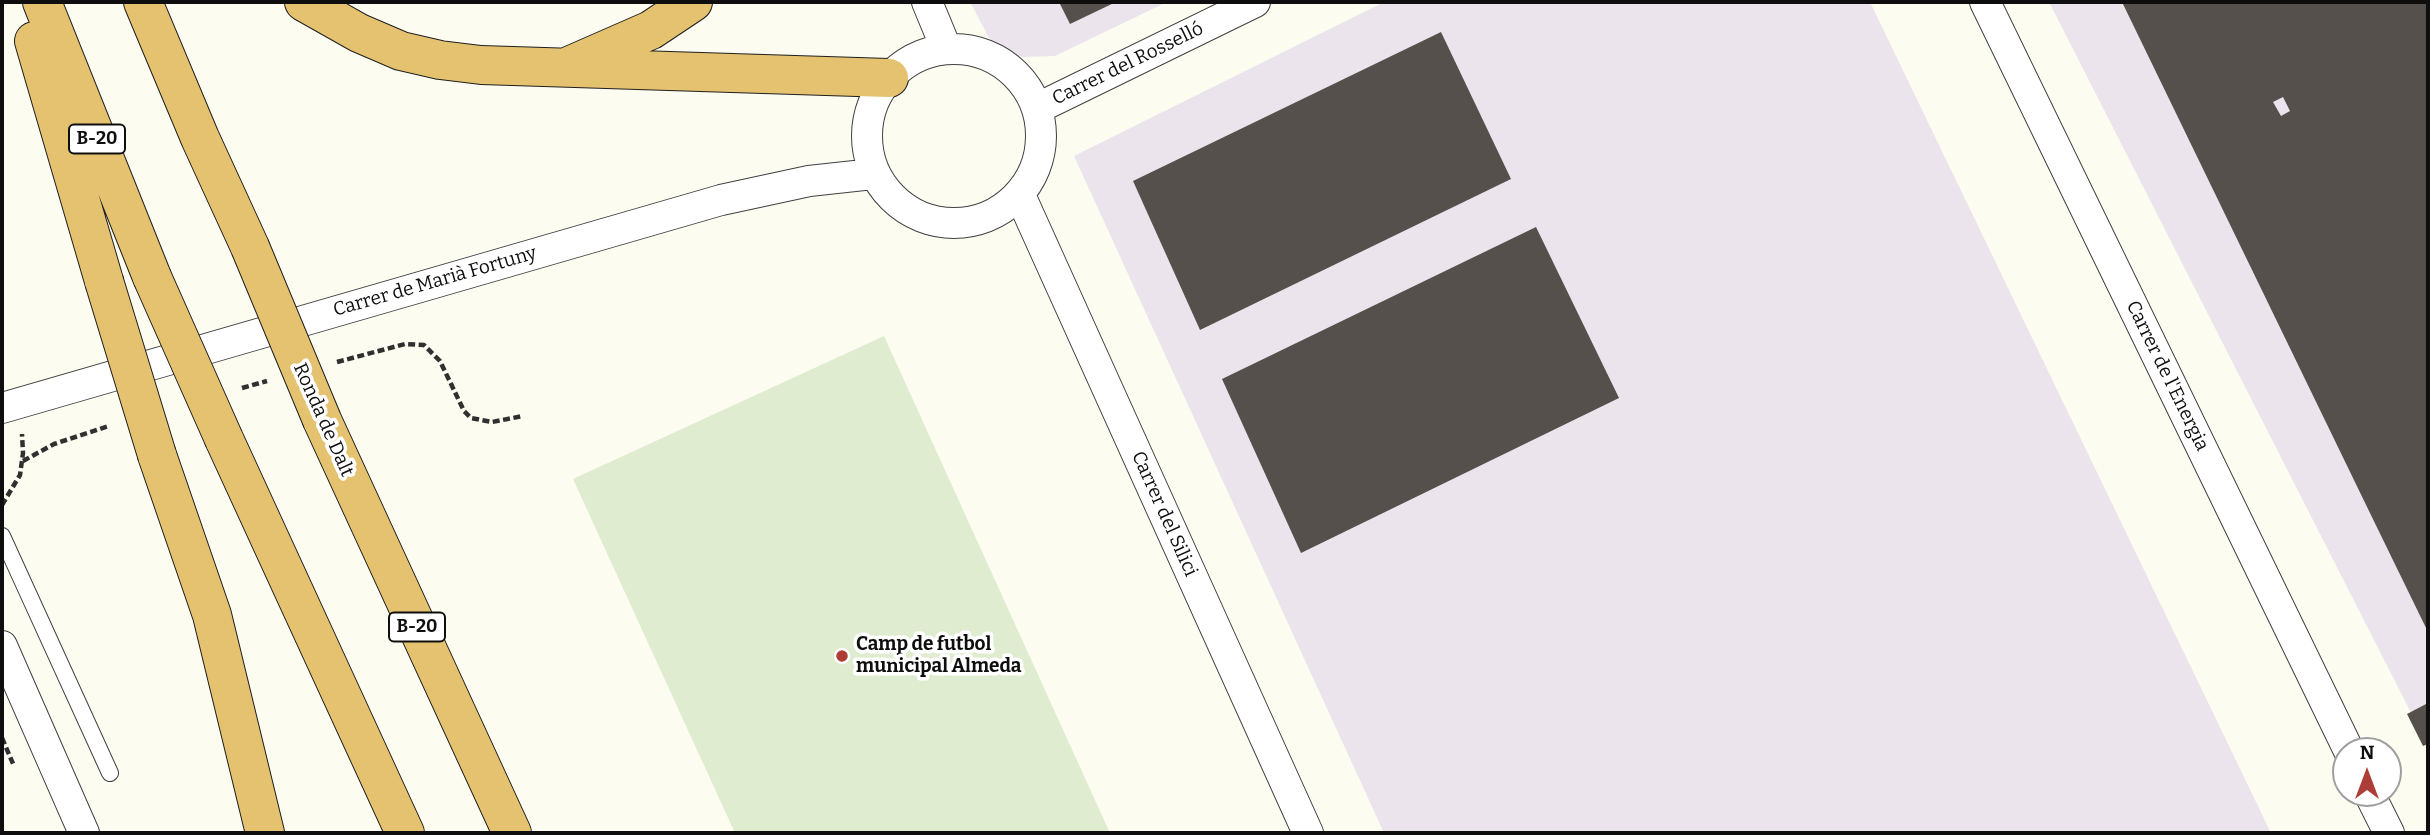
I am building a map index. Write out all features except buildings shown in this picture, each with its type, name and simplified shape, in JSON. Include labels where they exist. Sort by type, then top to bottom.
[{"type":"highway","points":[[25,2],[35,44],[157,456],[212,614],[265,833]]},
{"type":"highway","name":"B-20","points":[[42,2],[152,277],[405,833]]},
{"type":"highway","name":"Ronda de Dalt","points":[[143,2],[322,420],[512,833]]},
{"type":"highway","points":[[304,2],[359,33],[401,51],[440,60],[563,69],[889,78]]},
{"type":"highway","points":[[563,69],[651,30],[693,2]]},
{"type":"street","points":[[927,2],[946,48]]},
{"type":"street","name":"Carrer del Rosselló","points":[[1038,108],[1255,2]]},
{"type":"street","name":"Carrer de l'Energia","points":[[1985,2],[2342,737]]},
{"type":"street","points":[[946,48],[978,51],[1006,64],[1024,81],[1038,108],[1041,154],[1037,169],[1020,195],[1006,208],[978,221],[938,223],[909,212],[881,185],[867,158],[869,111],[875,96],[905,64],[946,48]]},
{"type":"street","name":"Carrer de Marià Fortuny","points":[[2,408],[721,200],[809,181],[873,174]]},
{"type":"street","name":"Carrer del Silici","points":[[1020,195],[1308,833]]},
{"type":"street","points":[[2,646],[84,833]]},
{"type":"street","points":[[2376,807],[2389,833]]},
{"type":"lane","points":[[2,536],[110,773]]},
{"type":"path","points":[[2,505],[16,485],[23,461]]},
{"type":"shaded area","points":[[970,2],[1167,2],[1055,56],[1023,57],[1004,52],[989,38]]},
{"type":"shaded area","points":[[1384,2],[1870,2],[2271,833],[1384,833],[1074,156]]},
{"type":"shaded area","points":[[2049,2],[2428,2],[2428,746]]},
{"type":"green space","name":"Camp de futbol municipal Almeda","points":[[884,336],[1110,833],[735,833],[573,479]]},
{"type":"place","name":"Camp de futbol municipal Almeda","points":[[842,656]]}]
